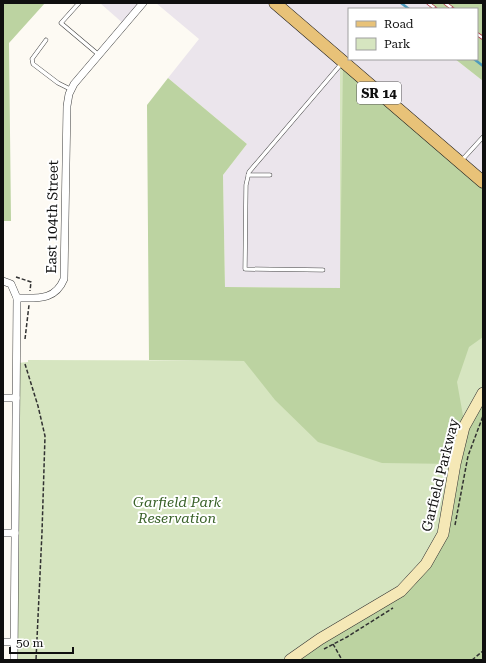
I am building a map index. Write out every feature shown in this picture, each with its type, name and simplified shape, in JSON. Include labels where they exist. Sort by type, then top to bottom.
[{"type":"main road","name":"SR 14","points":[[275,3],[483,182]]},
{"type":"street","name":"East 104th Street","points":[[17,298],[49,295],[57,292],[64,280],[67,106],[72,90],[99,55],[143,3]]},
{"type":"street","points":[[3,281],[11,284],[17,298],[14,660]]},
{"type":"street","name":"Garfield Parkway","points":[[290,660],[320,639],[401,591],[426,564],[443,534],[455,464],[464,427],[483,393]]},
{"type":"street","points":[[3,398],[16,398]]},
{"type":"street","points":[[3,533],[15,533]]},
{"type":"street","points":[[3,642],[15,642]]},
{"type":"lane","points":[[79,3],[61,23],[99,55]]},
{"type":"lane","points":[[46,40],[32,59],[33,64],[58,83],[72,90]]},
{"type":"lane","points":[[323,270],[245,270],[246,185],[249,172],[343,62]]},
{"type":"lane","points":[[460,163],[483,137]]},
{"type":"lane","points":[[248,175],[270,175]]},
{"type":"path","points":[[10,276],[31,282],[30,291]]},
{"type":"path","points":[[24,346],[30,305]]},
{"type":"path","points":[[25,364],[38,406],[45,436],[43,525],[36,660]]},
{"type":"path","points":[[455,527],[468,456],[483,416]]},
{"type":"path","points":[[321,651],[347,638],[395,606]]},
{"type":"path","points":[[333,644],[342,660]]},
{"type":"path","points":[[472,660],[483,651]]},
{"type":"shaded area","points":[[100,3],[143,3],[125,25]]},
{"type":"shaded area","points":[[156,3],[432,3],[428,8],[348,8],[348,60],[456,60],[483,81],[483,182],[340,61],[340,288],[225,287],[223,175],[247,144],[168,78],[199,39]]},
{"type":"green space","points":[[3,3],[45,3],[9,43],[11,221],[3,221]]},
{"type":"green space","points":[[428,3],[483,3],[483,81],[456,60],[478,60],[478,8],[429,8],[431,5]]},
{"type":"green space","name":"Garfield Park Reservation","points":[[340,61],[483,184],[483,660],[14,660],[17,363],[28,362],[28,360],[340,361]]},
{"type":"green space","points":[[343,62],[483,182],[483,337],[469,347],[457,382],[465,427],[483,393],[483,660],[290,660],[401,591],[443,534],[455,464],[382,463],[318,442],[275,400],[244,361],[149,360],[147,105],[168,78],[247,144],[223,175],[225,287],[340,288]]},
{"type":"waterway","points":[[401,3],[408,8]]},
{"type":"waterway","points":[[475,60],[483,66]]},
{"type":"railway","points":[[428,3],[435,8]]},
{"type":"railway","points":[[445,3],[452,8]]},
{"type":"railway","points":[[478,35],[483,38]]}]
